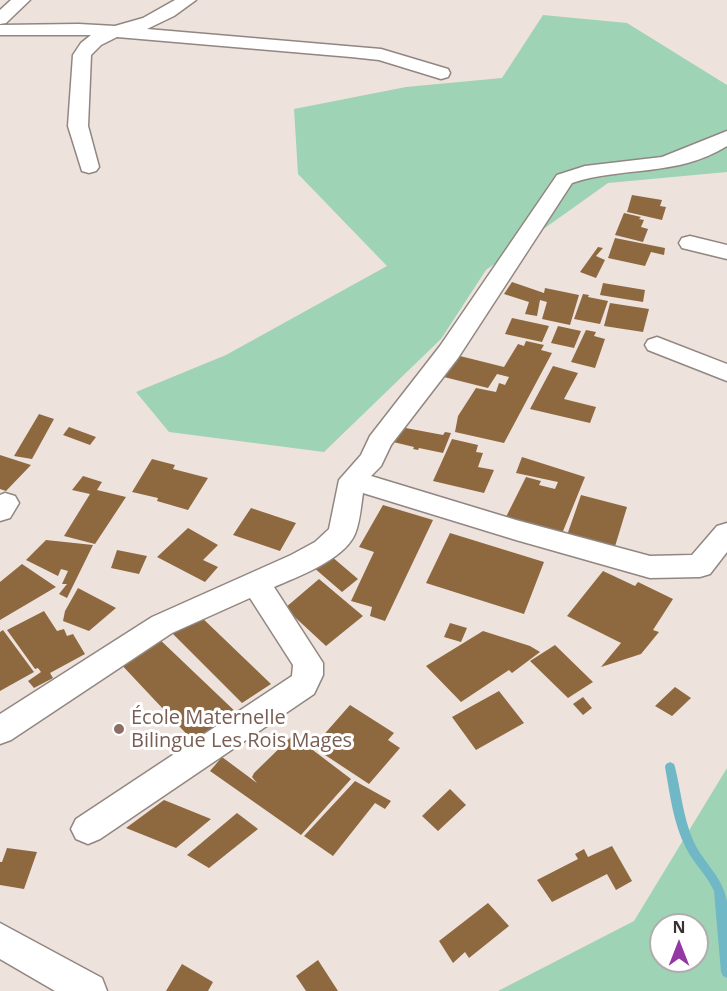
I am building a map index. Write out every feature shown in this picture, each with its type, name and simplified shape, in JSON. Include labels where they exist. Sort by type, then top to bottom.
[{"type":"street","points":[[0,19],[21,0]]},
{"type":"street","points":[[89,167],[78,126],[82,55],[90,44],[108,33],[148,22],[186,0]]},
{"type":"street","points":[[0,30],[79,29],[351,51],[381,55],[441,73]]},
{"type":"street","points":[[0,731],[162,626],[256,584],[325,549],[342,533],[352,480],[372,459],[379,442],[448,352],[522,245],[564,179],[585,172],[666,163],[716,144],[727,137]]},
{"type":"street","points":[[690,243],[727,252]]},
{"type":"street","points":[[657,345],[727,374]]},
{"type":"street","points":[[352,480],[516,530],[650,567],[700,566],[727,533]]},
{"type":"street","points":[[88,829],[303,685],[308,675],[308,663],[256,584]]},
{"type":"street","points":[[0,940],[89,991]]},
{"type":"green space","points":[[543,15],[627,23],[727,85],[727,172],[608,183],[486,270],[441,339],[324,452],[169,432],[136,392],[226,355],[387,266],[298,174],[294,109],[406,87],[502,78]]},
{"type":"green space","points":[[727,768],[727,991],[498,991],[634,921]]},
{"type":"building","points":[[632,195],[662,200],[660,206],[666,207],[662,220],[627,212]]},
{"type":"building","points":[[624,213],[641,217],[639,219],[644,220],[641,227],[648,229],[643,242],[615,235]]},
{"type":"building","points":[[615,238],[665,248],[664,255],[651,252],[645,266],[608,258]]},
{"type":"building","points":[[598,247],[603,248],[596,256],[605,260],[596,278],[580,272]]},
{"type":"building","points":[[512,282],[544,293],[545,288],[579,295],[570,325],[542,319],[547,302],[540,300],[537,316],[525,314],[529,302],[504,294]]},
{"type":"building","points":[[603,283],[645,290],[643,302],[600,295]]},
{"type":"building","points":[[583,294],[608,301],[600,324],[574,319]]},
{"type":"building","points":[[610,303],[649,309],[643,332],[604,326]]},
{"type":"building","points":[[512,318],[549,326],[542,342],[505,334]]},
{"type":"building","points":[[558,326],[581,331],[574,348],[551,343]]},
{"type":"building","points":[[586,330],[596,332],[594,336],[605,339],[595,368],[571,362]]},
{"type":"building","points":[[526,341],[544,345],[541,350],[552,353],[504,443],[455,432],[458,416],[476,388],[496,392],[499,383],[505,385],[509,377],[497,374],[488,388],[444,377],[460,356],[504,367],[518,344],[524,346]]},
{"type":"building","points":[[553,366],[578,373],[564,399],[596,407],[590,423],[530,409]]},
{"type":"building","points":[[39,414],[54,419],[32,459],[14,456]]},
{"type":"building","points":[[395,426],[443,435],[445,432],[451,433],[443,453],[419,448],[418,450],[389,441]]},
{"type":"building","points":[[69,427],[96,437],[90,445],[63,435]]},
{"type":"building","points":[[452,439],[478,445],[476,452],[483,453],[478,467],[494,470],[484,493],[433,481]]},
{"type":"building","points":[[0,455],[31,465],[6,491],[0,489]]},
{"type":"building","points":[[522,457],[585,477],[561,536],[504,521],[526,477],[541,481],[539,485],[555,489],[558,482],[516,473]]},
{"type":"building","points":[[152,459],[175,465],[173,469],[208,478],[188,510],[157,501],[158,498],[132,492]]},
{"type":"building","points":[[83,476],[102,482],[97,490],[126,497],[95,544],[64,536],[90,494],[72,490]]},
{"type":"building","points":[[581,495],[627,507],[613,553],[565,541]]},
{"type":"building","points":[[383,505],[433,520],[385,621],[370,616],[372,607],[351,601],[374,552],[359,547]]},
{"type":"building","points":[[251,508],[296,523],[280,551],[233,535]]},
{"type":"building","points":[[188,528],[218,545],[203,560],[218,567],[205,582],[157,557]]},
{"type":"building","points":[[450,533],[544,562],[524,614],[426,583]]},
{"type":"building","points":[[46,540],[93,545],[67,598],[59,594],[67,584],[62,584],[68,571],[61,569],[58,576],[26,560]]},
{"type":"building","points":[[117,550],[147,556],[139,574],[111,568]]},
{"type":"building","points":[[331,556],[358,579],[342,592],[313,567]]},
{"type":"building","points":[[22,564],[56,587],[0,620],[0,582]]},
{"type":"building","points":[[603,571],[635,586],[638,582],[673,599],[653,630],[659,632],[641,654],[601,667],[621,643],[567,616]]},
{"type":"building","points":[[319,579],[363,616],[326,646],[285,608]]},
{"type":"building","points":[[78,588],[116,608],[89,631],[63,621],[65,611]]},
{"type":"building","points":[[44,611],[57,631],[64,629],[67,636],[73,634],[85,654],[50,673],[53,678],[34,688],[28,681],[41,672],[38,668],[35,669],[7,630]]},
{"type":"building","points":[[196,612],[271,684],[242,703],[170,631]]},
{"type":"building","points":[[450,623],[467,628],[461,642],[444,637]]},
{"type":"building","points":[[3,630],[34,672],[0,691],[0,632]]},
{"type":"building","points":[[483,631],[530,646],[540,652],[512,673],[509,670],[461,702],[426,666]]},
{"type":"building","points":[[155,635],[240,716],[196,744],[118,661]]},
{"type":"building","points":[[555,645],[593,682],[568,698],[530,661]]},
{"type":"building","points":[[675,687],[691,698],[672,716],[655,706]]},
{"type":"building","points":[[499,691],[524,723],[476,750],[452,717]]},
{"type":"building","points":[[583,697],[592,708],[583,715],[573,704]]},
{"type":"building","points":[[350,705],[394,733],[388,740],[400,748],[369,784],[313,747]]},
{"type":"building","points":[[293,735],[351,779],[301,835],[210,771],[222,757],[257,783],[252,777],[254,773]]},
{"type":"building","points":[[181,736],[192,749],[179,759],[169,745]]},
{"type":"building","points":[[355,781],[391,801],[385,809],[375,803],[333,856],[304,836]]},
{"type":"building","points":[[450,789],[466,805],[438,831],[422,816]]},
{"type":"building","points":[[164,800],[211,819],[176,848],[126,828]]},
{"type":"building","points":[[237,813],[258,829],[209,868],[187,855]]},
{"type":"building","points":[[612,846],[632,881],[616,890],[607,874],[552,902],[537,880],[578,859],[575,854],[584,849],[588,857]]},
{"type":"building","points":[[7,848],[37,852],[24,889],[0,885],[0,862]]},
{"type":"building","points":[[488,903],[509,926],[469,958],[465,952],[453,963],[439,941]]},
{"type":"building","points":[[318,960],[338,991],[306,991],[296,976]]},
{"type":"building","points":[[182,964],[213,982],[208,991],[166,991]]},
{"type":"waterway","points":[[670,767],[687,840],[713,878],[719,891],[727,972]]},
{"type":"place","name":"École Maternelle Bilingue Les Rois Mages","points":[[119,729]]}]
